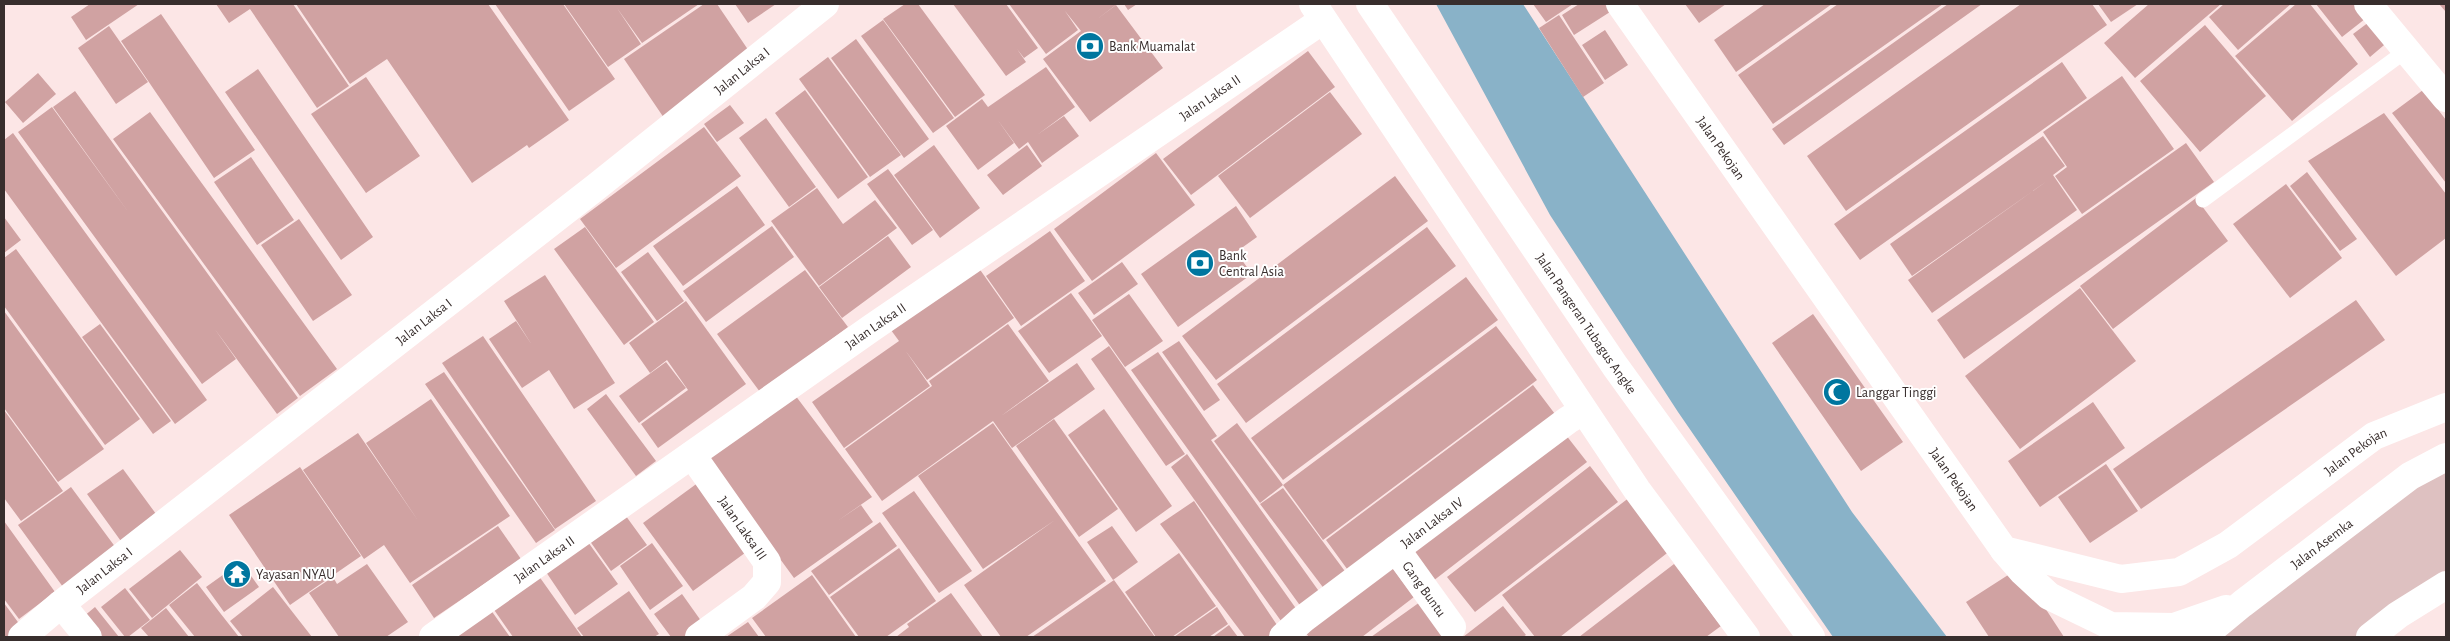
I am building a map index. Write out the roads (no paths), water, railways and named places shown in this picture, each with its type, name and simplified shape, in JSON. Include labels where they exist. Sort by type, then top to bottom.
[{"type":"street","name":"Jalan Laksa I","points":[[22,637],[61,604],[596,187],[825,4]]},
{"type":"street","name":"Jalan Pangeran Tubagus Angke","points":[[1370,4],[1615,366],[1811,637]]},
{"type":"street","name":"Jalan Pekojan","points":[[1620,4],[2004,550],[2121,579],[2180,572],[2228,545],[2374,436],[2446,407]]},
{"type":"street","points":[[2368,4],[2446,98]]},
{"type":"street","points":[[1318,12],[1637,490],[1746,637]]},
{"type":"street","name":"Jalan Laksa II","points":[[433,637],[1318,12]]},
{"type":"street","name":"Jalan Laksa IV","points":[[1283,637],[1303,619],[1583,411]]},
{"type":"street","name":"Jalan Laksa III","points":[[692,455],[767,562],[767,582],[754,597],[699,637]]},
{"type":"street","name":"Jalan Asemka","points":[[2202,637],[2242,604],[2410,476],[2446,457]]},
{"type":"street","name":"Gang Buntu","points":[[1396,549],[1452,627]]},
{"type":"street","points":[[2004,550],[2023,572],[2049,596],[2111,626],[2174,627],[2242,604]]},
{"type":"street","points":[[2370,637],[2393,626],[2446,586]]},
{"type":"street","points":[[61,604],[88,637]]},
{"type":"lane","points":[[2203,200],[2407,50]]},
{"type":"water","points":[[1436,4],[1523,4],[1852,512],[1947,637],[1833,637],[1678,412],[1550,215]]},
{"type":"place","name":"Bank Muamalat","points":[[1090,46]]},
{"type":"place","name":"Bank Central Asia","points":[[1200,263]]},
{"type":"place","name":"Langgar Tinggi","points":[[1837,392]]},
{"type":"place","name":"Yayasan NYAU","points":[[237,574]]}]
